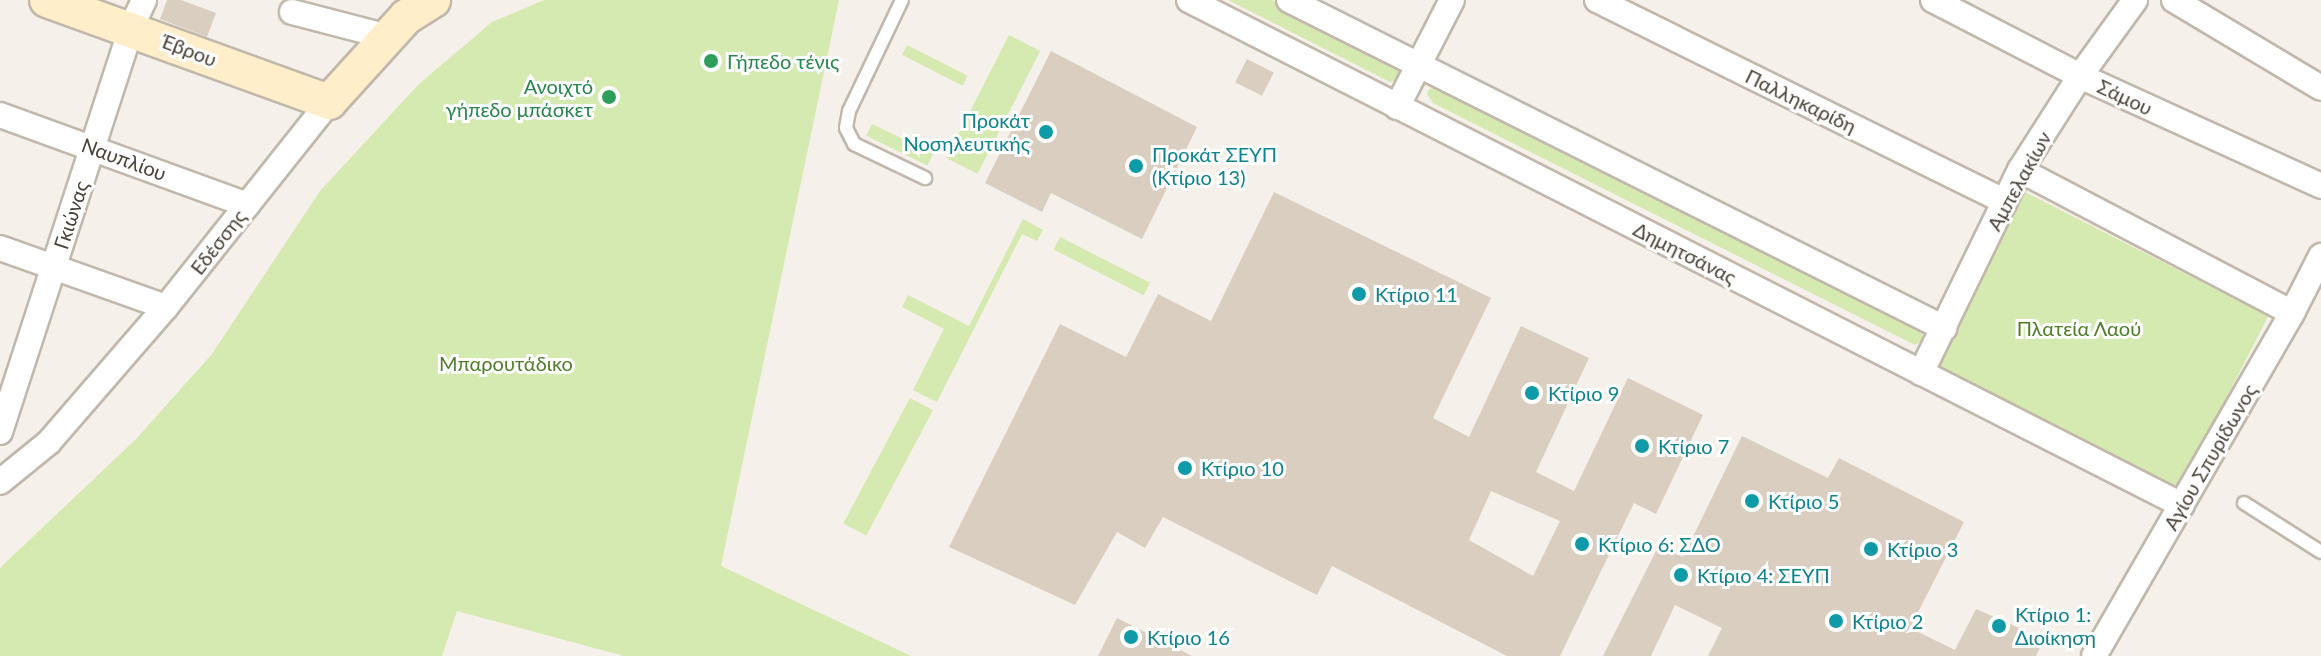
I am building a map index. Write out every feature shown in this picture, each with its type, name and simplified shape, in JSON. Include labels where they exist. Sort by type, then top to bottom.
[{"type":"street","name":"Έβρου","points":[[47,0],[138,14],[329,102]]},
{"type":"street","name":"Δημητσάνας","points":[[1189,0],[2182,505]]},
{"type":"street","points":[[1289,0],[1944,328]]},
{"type":"street","points":[[1397,107],[1452,0]]},
{"type":"street","name":"Παλληκαρίδη","points":[[1597,0],[2005,202]]},
{"type":"street","name":"Σάμου","points":[[1933,0],[2080,76],[2321,186]]},
{"type":"street","name":"Αμπελακίων","points":[[1921,373],[2020,170],[2080,76],[2135,0]]},
{"type":"street","points":[[2174,0],[2213,10],[2321,88]]},
{"type":"street","points":[[292,12],[409,14]]},
{"type":"street","name":"Γκιώνας","points":[[0,432],[8,381],[54,267],[138,14]]},
{"type":"street","name":"Εδέσσης","points":[[0,482],[49,442],[166,307],[329,102],[409,14]]},
{"type":"street","name":"Ναυπλίου","points":[[0,115],[247,205]]},
{"type":"street","points":[[2020,170],[2292,313]]},
{"type":"street","points":[[0,248],[166,307]]},
{"type":"street","name":"Αγίου Σπυρίδωνος","points":[[2094,656],[2292,313],[2321,256]]},
{"type":"lane","points":[[902,0],[849,111],[846,128],[854,144],[925,178]]},
{"type":"lane","points":[[2244,503],[2321,552]]},
{"type":"green space","name":"Μπαρουτάδικο","points":[[544,0],[839,0],[721,566],[911,656],[624,656],[457,611],[442,656],[0,656],[0,568],[136,439],[212,354],[320,191],[419,84],[492,22]]},
{"type":"green space","points":[[1228,0],[1272,0],[1399,64],[1403,73],[1399,81],[1390,82]]},
{"type":"green space","points":[[1009,35],[1040,51],[978,174],[946,158]]},
{"type":"green space","points":[[907,45],[968,76],[963,86],[902,55]]},
{"type":"green space","points":[[1440,87],[1921,331],[1925,340],[1915,345],[1433,103],[1427,94],[1429,89]]},
{"type":"green space","points":[[872,124],[933,154],[927,165],[866,136]]},
{"type":"green space","name":"Πλατεία Λαού","points":[[2025,192],[2268,316],[2179,491],[1936,367]]},
{"type":"green space","points":[[1023,219],[1043,230],[1037,241],[1022,234],[937,402],[913,390],[944,329],[902,307],[908,295],[969,326]]},
{"type":"green space","points":[[1060,237],[1150,283],[1144,295],[1054,249]]},
{"type":"green space","points":[[910,398],[933,410],[866,536],[843,523]]},
{"type":"building","points":[[167,0],[181,0],[216,13],[207,37],[160,19]]},
{"type":"building","points":[[1051,51],[1197,127],[1142,239],[1051,193],[1042,212],[985,183]]},
{"type":"building","points":[[1247,59],[1274,73],[1262,96],[1235,82]]},
{"type":"building","points":[[1274,192],[1491,298],[1433,418],[1469,437],[1521,326],[1589,358],[1536,472],[1574,491],[1628,378],[1703,415],[1656,514],[1634,503],[1560,656],[1507,656],[1332,566],[1317,595],[1163,517],[1145,548],[1117,532],[1075,605],[949,547],[1060,324],[1126,357],[1158,294],[1211,321]],"holes":[[[1491,491],[1560,521],[1533,576],[1469,540]]]},
{"type":"building","points":[[1742,436],[1828,478],[1839,458],[1964,522],[1910,628],[1955,650],[1976,609],[2044,639],[2036,656],[1708,656],[1722,628],[1675,605],[1651,656],[1603,656],[1659,545],[1683,557]]},
{"type":"building","name":"Κτίριο 16","points":[[1117,618],[1192,656],[1098,656]]},
{"type":"place","name":"Γήπεδο τένις","points":[[711,61]]},
{"type":"place","name":"Ανοιχτό γήπεδο μπάσκετ","points":[[609,97]]},
{"type":"place","name":"Προκάτ Νοσηλευτικής","points":[[1046,132]]},
{"type":"place","name":"Προκάτ ΣΕΥΠ (Κτίριο 13)","points":[[1136,166]]},
{"type":"place","name":"Κτίριο 11","points":[[1359,294]]},
{"type":"place","name":"Κτίριο 9","points":[[1532,393]]},
{"type":"place","name":"Κτίριο 7","points":[[1642,446]]},
{"type":"place","name":"Κτίριο 10","points":[[1185,468]]},
{"type":"place","name":"Κτίριο 5","points":[[1752,501]]},
{"type":"place","name":"Κτίριο 6: ΣΔΟ","points":[[1582,544]]},
{"type":"place","name":"Κτίριο 3","points":[[1871,549]]},
{"type":"place","name":"Κτίριο 4: ΣΕΥΠ","points":[[1681,575]]},
{"type":"place","name":"Κτίριο 2","points":[[1836,621]]},
{"type":"place","name":"Κτίριο 1: Διοίκηση","points":[[1999,626]]},
{"type":"place","name":"Κτίριο 16","points":[[1131,637]]}]
